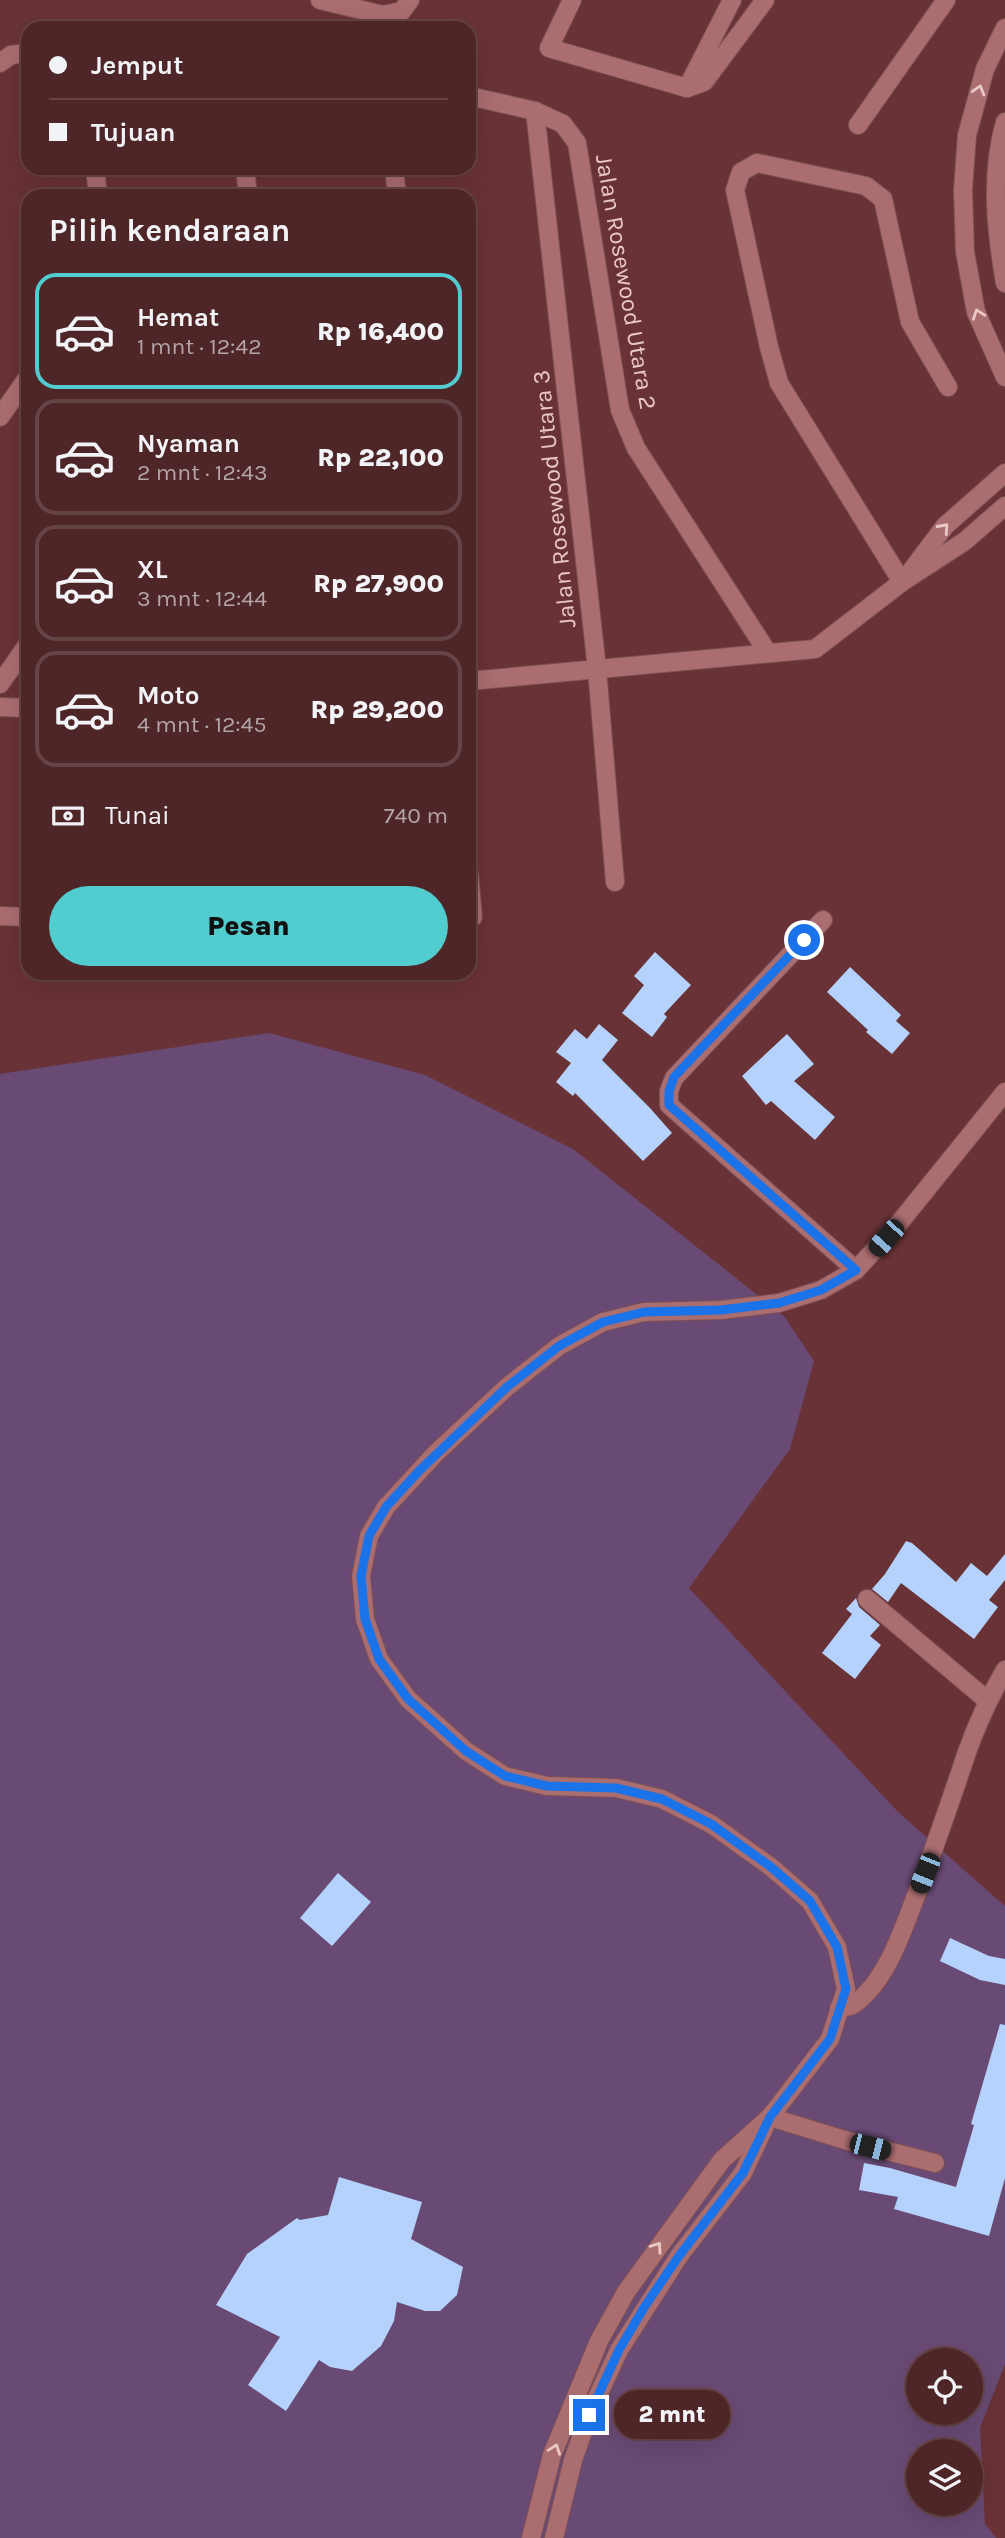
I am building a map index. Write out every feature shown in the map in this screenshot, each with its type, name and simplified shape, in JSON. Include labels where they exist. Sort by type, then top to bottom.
[{"type":"street","points":[[320,0],[383,15],[406,5]]},
{"type":"street","points":[[572,0],[549,48],[687,88],[704,82],[765,0]]},
{"type":"street","points":[[687,88],[732,0]]},
{"type":"street","points":[[858,125],[946,0]]},
{"type":"street","points":[[1005,29],[985,69],[967,135],[963,190],[965,252],[976,312],[1005,377]]},
{"type":"street","points":[[0,63],[11,55],[21,54]]},
{"type":"street","name":"Jalan Rosewood Utara 2","points":[[476,98],[535,111],[563,124],[577,143],[620,410],[636,448],[768,653]]},
{"type":"street","name":"Jalan Rosewood Utara 3","points":[[535,111],[597,669],[615,882]]},
{"type":"street","points":[[1005,122],[1000,141],[996,190],[999,248],[1005,283]]},
{"type":"street","points":[[902,582],[779,383],[735,190],[741,173],[757,163],[866,186],[883,199],[910,323],[948,387]]},
{"type":"street","points":[[0,417],[21,387]]},
{"type":"street","points":[[902,582],[944,526],[1005,473]]},
{"type":"street","points":[[476,680],[814,649],[902,582],[965,541],[1005,506]]},
{"type":"street","points":[[0,684],[21,654]]},
{"type":"street","points":[[0,707],[21,708]]},
{"type":"street","points":[[0,916],[21,917]]},
{"type":"street","points":[[823,920],[674,1077],[669,1091],[669,1105],[856,1270]]},
{"type":"street","points":[[531,2538],[544,2482],[575,2396],[599,2340],[626,2292],[722,2160],[770,2117],[830,2039],[846,1989],[837,1947],[810,1901],[771,1867],[711,1824],[662,1799],[616,1788],[547,1786],[505,1776],[466,1751],[417,1708],[379,1659],[365,1619],[361,1576],[369,1536],[386,1507],[436,1453],[507,1387],[559,1346],[603,1322],[644,1312],[721,1310],[779,1303],[821,1290],[856,1270],[900,1222],[1005,1092]]},
{"type":"street","points":[[867,1599],[988,1701]]},
{"type":"street","points":[[839,2008],[852,2006],[860,1999],[873,1984],[895,1947],[936,1844],[968,1751],[988,1701],[1005,1670]]},
{"type":"street","points":[[770,2117],[848,2141],[935,2163]]},
{"type":"street","points":[[554,2538],[573,2460],[589,2415],[619,2350],[679,2256],[743,2173],[770,2117]]},
{"type":"street","points":[[544,2482],[565,2488]]},
{"type":"shaded area","points":[[269,1033],[425,1075],[573,1149],[784,1316],[814,1361],[790,1449],[689,1588],[898,1812],[1005,1906],[1005,2364],[983,2420],[983,2348],[906,2348],[906,2425],[981,2425],[981,2439],[906,2439],[906,2516],[983,2516],[983,2486],[985,2524],[996,2538],[0,2538],[0,1074]]},
{"type":"building","points":[[655,952],[691,985],[664,1014],[667,1017],[652,1037],[622,1013],[644,985],[634,976]]},
{"type":"building","points":[[850,967],[901,1015],[896,1021],[910,1033],[892,1054],[827,992]]},
{"type":"building","points":[[599,1024],[618,1040],[602,1060],[672,1133],[643,1161],[575,1093],[573,1096],[556,1082],[571,1063],[556,1052],[575,1029],[587,1039]]},
{"type":"building","points":[[787,1034],[814,1064],[794,1081],[835,1117],[815,1140],[771,1101],[766,1105],[742,1076]]},
{"type":"building","points":[[906,1541],[912,1543],[956,1582],[971,1563],[987,1576],[1005,1554],[1005,1580],[989,1600],[998,1607],[974,1639],[901,1583],[888,1602],[872,1589]]},
{"type":"building","points":[[856,1598],[859,1607],[880,1625],[870,1636],[881,1645],[855,1679],[822,1653],[852,1614],[846,1609]]},
{"type":"building","points":[[338,1873],[371,1902],[332,1946],[300,1918]]},
{"type":"building","points":[[950,1938],[989,1956],[1005,1959],[1005,1985],[980,1980],[940,1961]]},
{"type":"building","points":[[1000,2024],[1005,2025],[1005,2178],[989,2236],[894,2209],[898,2197],[859,2190],[864,2163],[956,2187]]},
{"type":"building","points":[[339,2177],[422,2202],[411,2239],[463,2267],[457,2295],[440,2311],[425,2311],[397,2302],[394,2321],[381,2346],[352,2371],[330,2367],[319,2360],[286,2411],[248,2385],[280,2337],[216,2305],[247,2254],[297,2218],[300,2220],[328,2215]]},
{"type":"route","points":[[589,2415],[619,2350],[645,2306],[679,2256],[743,2173],[770,2117],[830,2039],[846,1989],[837,1947],[810,1901],[771,1867],[711,1824],[662,1799],[616,1788],[547,1786],[505,1776],[466,1751],[408,1699],[379,1659],[365,1619],[361,1576],[369,1536],[386,1507],[436,1453],[507,1387],[559,1346],[603,1322],[644,1312],[721,1310],[779,1303],[821,1290],[856,1270],[669,1105],[669,1091],[674,1077],[804,940]]}]
